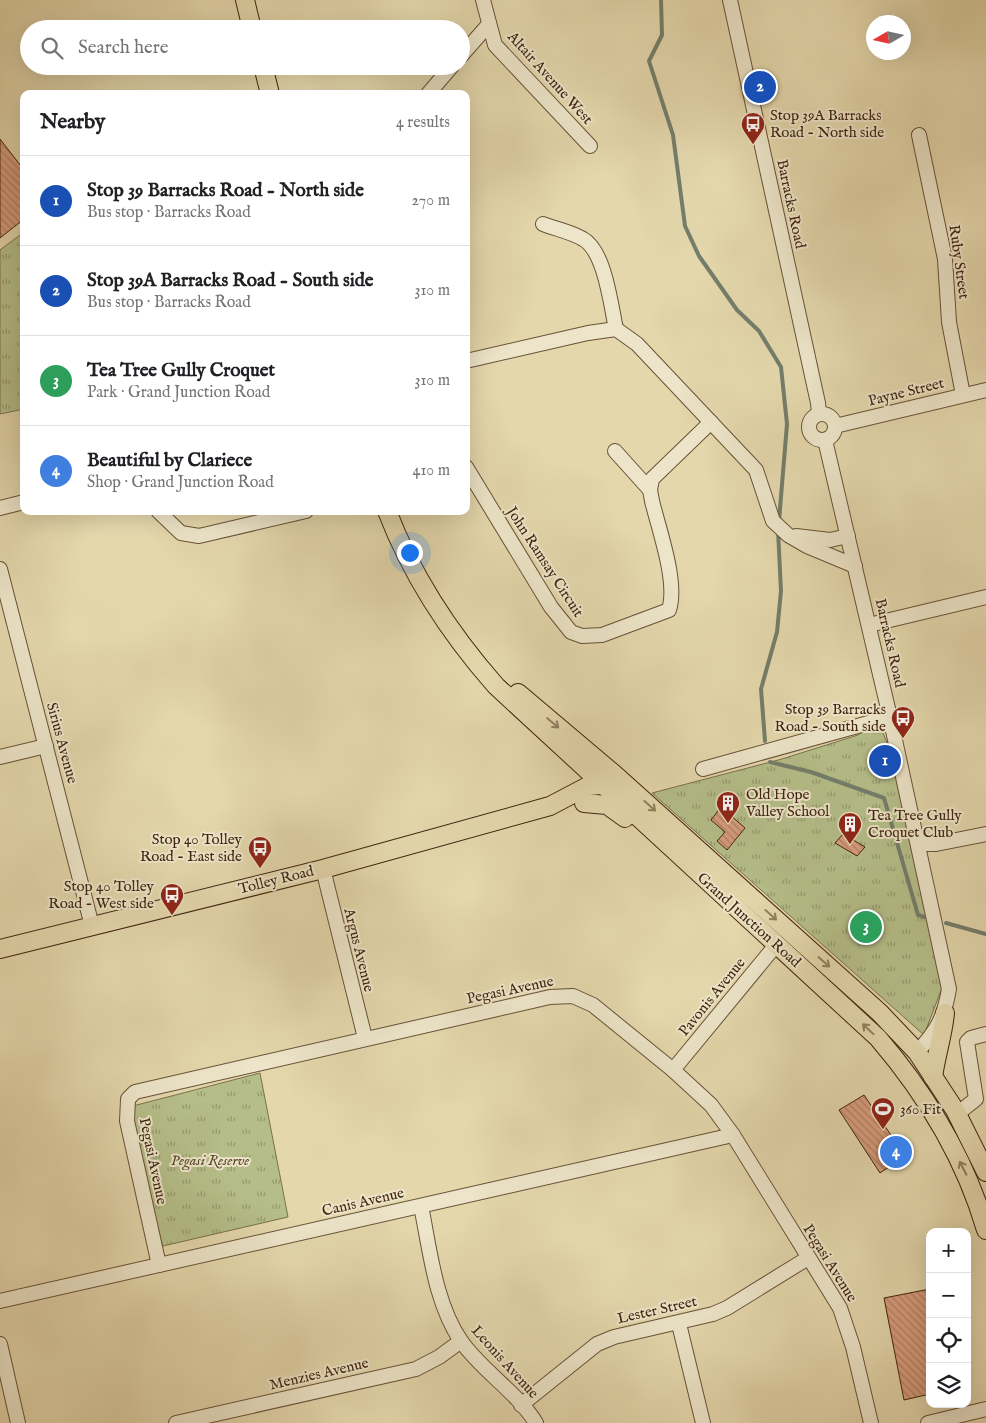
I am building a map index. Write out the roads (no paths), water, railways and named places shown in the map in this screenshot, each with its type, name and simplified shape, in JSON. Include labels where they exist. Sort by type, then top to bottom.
[{"type":"main road","points":[[245,0],[250,20]]},
{"type":"main road","points":[[265,75],[269,90]]},
{"type":"main road","name":"Grand Junction Road","points":[[390,515],[413,568],[438,610],[496,686],[572,758],[608,779],[700,876],[878,1038],[901,1065],[941,1124],[967,1174],[986,1230]]},
{"type":"main road","name":"Grand Junction Road","points":[[463,645],[608,779],[787,930],[880,1013],[917,1052],[957,1114],[986,1172]]},
{"type":"main road","points":[[572,758],[578,798],[612,808],[684,869],[700,876]]},
{"type":"main road","name":"Tolley Road","points":[[0,948],[323,869],[599,793],[608,779]]},
{"type":"main road","points":[[776,945],[787,930]]},
{"type":"main road","points":[[933,1077],[936,1057],[942,1040],[945,1013]]},
{"type":"main road","points":[[901,1065],[917,1052]]},
{"type":"street","name":"Altair Avenue West","points":[[483,0],[495,45],[590,146]]},
{"type":"street","name":"Barracks Road","points":[[730,0],[818,403],[818,414]]},
{"type":"street","points":[[470,46],[489,24]]},
{"type":"street","points":[[431,90],[444,75]]},
{"type":"street","name":"Ruby Street","points":[[919,135],[944,259],[949,322],[963,395]]},
{"type":"street","points":[[543,224],[584,239],[596,250],[605,278],[616,329],[637,344],[756,470],[774,522],[787,534],[806,546],[855,566]]},
{"type":"street","points":[[470,360],[588,333],[616,329]]},
{"type":"street","name":"Payne Street","points":[[835,426],[986,390]]},
{"type":"street","points":[[818,414],[827,415],[835,426],[832,435],[824,440],[814,439],[808,430],[810,420],[818,414]]},
{"type":"street","points":[[650,490],[652,479],[712,422]]},
{"type":"street","name":"Barracks Road","points":[[824,440],[828,448],[919,844],[949,989],[945,1013],[935,1032],[917,1052]]},
{"type":"street","points":[[615,451],[650,490]]},
{"type":"street","name":"John Ramsay Circuit","points":[[470,474],[551,607],[571,632],[582,636],[602,635],[669,610],[672,601],[670,578],[650,490]]},
{"type":"street","points":[[0,508],[20,503]]},
{"type":"street","points":[[162,515],[181,533],[199,536],[289,515]]},
{"type":"street","points":[[787,534],[830,540],[848,536]]},
{"type":"street","name":"Sirius Avenue","points":[[0,569],[92,926]]},
{"type":"street","points":[[869,625],[986,597]]},
{"type":"street","points":[[703,769],[890,717]]},
{"type":"street","points":[[0,757],[46,746]]},
{"type":"street","points":[[919,844],[936,844],[986,834]]},
{"type":"street","name":"Argus Avenue","points":[[323,869],[364,1038]]},
{"type":"street","name":"Pavonis Avenue","points":[[673,1070],[776,945]]},
{"type":"street","name":"Pegasi Avenue","points":[[159,1265],[127,1122],[128,1099],[135,1092],[364,1038],[550,997],[573,996],[593,1005],[673,1070],[711,1105],[733,1135],[840,1308],[871,1423]]},
{"type":"street","points":[[957,1114],[976,1099],[967,1042],[971,1038],[986,1034]]},
{"type":"street","name":"Canis Avenue","points":[[0,1301],[733,1135]]},
{"type":"street","name":"Leonis Avenue","points":[[421,1206],[441,1294],[449,1319],[461,1341],[522,1405],[536,1423]]},
{"type":"street","name":"Lester Street","points":[[522,1405],[597,1344],[614,1337],[679,1324],[726,1308],[808,1258]]},
{"type":"street","points":[[679,1324],[703,1423]]},
{"type":"street","name":"Menzies Avenue","points":[[176,1423],[416,1369],[439,1357],[461,1341]]},
{"type":"street","points":[[0,1344],[18,1423]]},
{"type":"street","points":[[928,1423],[986,1409]]},
{"type":"waterway","points":[[661,0],[662,35],[649,61],[673,135],[685,226],[699,256],[737,310],[759,331],[781,367],[787,424],[779,521]]},
{"type":"waterway","points":[[765,741],[761,689],[777,632],[781,591],[778,530]]},
{"type":"waterway","points":[[770,762],[811,772],[884,798],[918,915],[924,917]]},
{"type":"waterway","points":[[946,923],[986,934]]},
{"type":"place","name":"Stop 39A Barracks Road - South side","points":[[760,87]]},
{"type":"place","name":"Stop 39A Barracks Road - North side","points":[[753,145]]},
{"type":"place","name":"Stop 39 Barracks Road - South side","points":[[903,739]]},
{"type":"place","name":"Stop 39 Barracks Road - North side","points":[[885,761]]},
{"type":"place","name":"Old Hope Valley School","points":[[728,824]]},
{"type":"place","name":"Tea Tree Gully Croquet Club","points":[[850,845]]},
{"type":"place","name":"Stop 40 Tolley Road - East side","points":[[260,869]]},
{"type":"place","name":"Stop 40 Tolley Road - West side","points":[[172,916]]},
{"type":"place","name":"Tea Tree Gully Croquet","points":[[866,927]]},
{"type":"place","name":"360 Fit","points":[[883,1130]]},
{"type":"place","name":"Beautiful by Clariece","points":[[896,1152]]},
{"type":"park label","name":"Pegasi Reserve","points":[[210,1160]]}]
